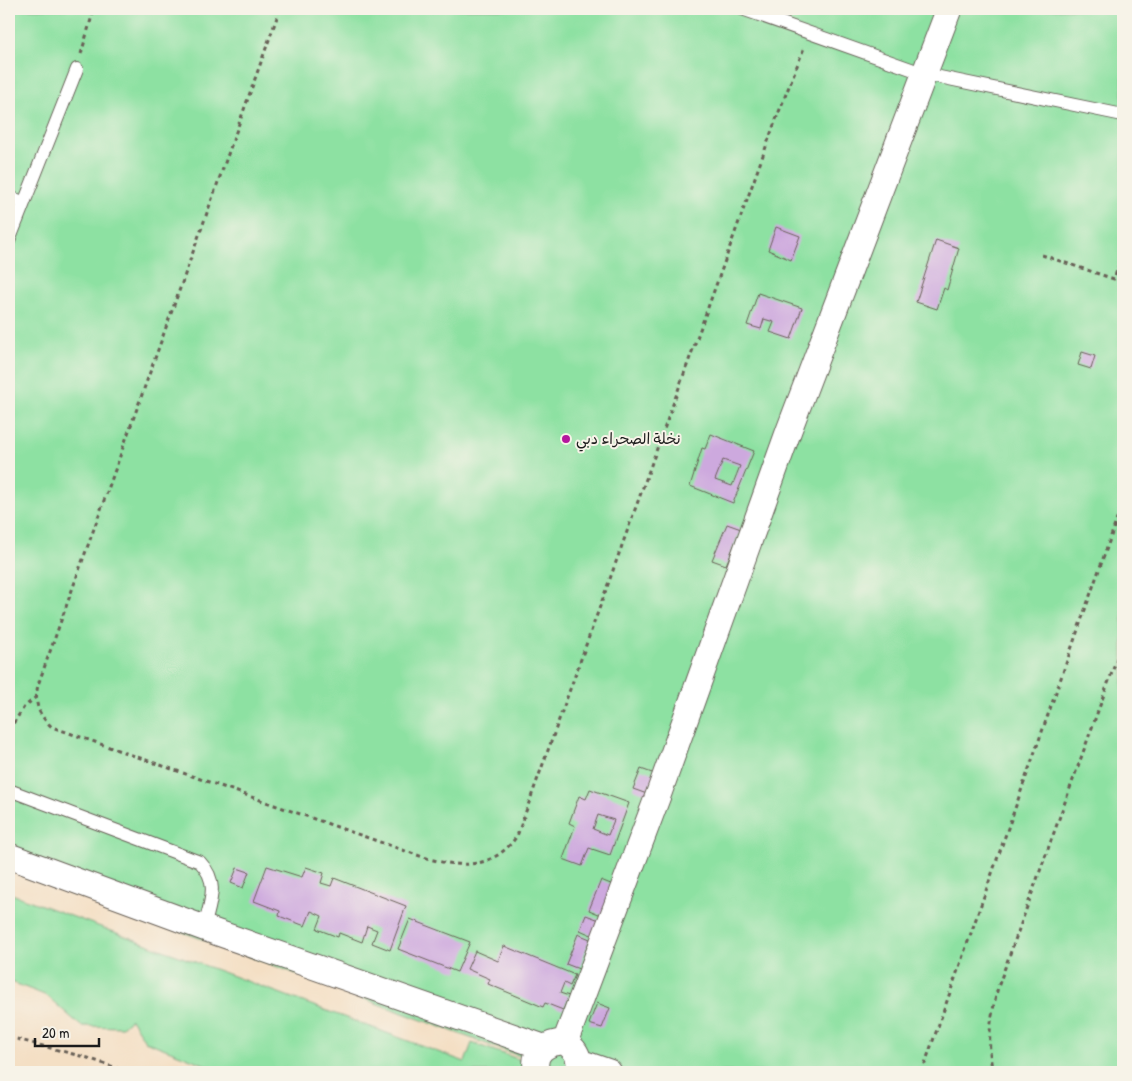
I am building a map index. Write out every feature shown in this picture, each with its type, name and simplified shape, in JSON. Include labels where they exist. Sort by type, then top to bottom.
[{"type":"street","points":[[537,1072],[535,1062],[538,1054],[554,1045],[660,793],[789,430],[925,74],[942,12]]},
{"type":"street","points":[[9,856],[204,928],[577,1053],[579,1067],[609,1072]]},
{"type":"lane","points":[[742,9],[925,74],[1123,115]]},
{"type":"lane","points":[[9,242],[23,202],[77,68]]},
{"type":"lane","points":[[9,197],[23,202]]},
{"type":"lane","points":[[9,790],[200,862],[208,871],[212,882],[212,895],[204,928]]},
{"type":"path","points":[[77,68],[94,9]]},
{"type":"path","points":[[280,9],[161,340],[36,697],[38,708],[43,719],[52,727],[433,861],[467,864],[484,862],[498,857],[509,848],[523,823],[774,122],[811,34]]},
{"type":"path","points":[[1042,255],[1114,279],[1123,252]]},
{"type":"path","points":[[922,1072],[1123,502]]},
{"type":"path","points":[[993,1072],[990,1058],[990,1022],[998,987],[1123,642]]},
{"type":"path","points":[[9,730],[24,707],[36,697]]},
{"type":"path","points":[[9,1038],[88,1058],[128,1072]]},
{"type":"green space","name":"نخلة الصحراء دبي","points":[[9,9],[1123,9],[1123,1072],[563,1072],[9,868]]},
{"type":"green space","points":[[9,893],[465,1062],[472,1043],[527,1062],[533,1072],[224,1072],[145,1041],[131,1019],[122,1027],[81,1026],[47,996],[9,981]]},
{"type":"building","points":[[776,227],[800,236],[791,260],[768,250]]},
{"type":"building","points":[[936,240],[959,248],[947,290],[944,288],[937,309],[916,302]]},
{"type":"building","points":[[758,293],[802,308],[791,339],[770,332],[774,322],[764,319],[761,329],[747,325]]},
{"type":"building","points":[[1082,352],[1095,356],[1091,369],[1078,365]]},
{"type":"building","points":[[711,434],[754,451],[733,503],[690,486],[702,448],[705,449]],"holes":[[[723,460],[740,466],[732,486],[715,480]]]},
{"type":"building","points":[[727,524],[741,529],[726,565],[712,560]]},
{"type":"building","points":[[641,769],[655,774],[647,794],[633,789]]},
{"type":"building","points":[[590,789],[629,803],[610,855],[589,848],[582,866],[563,859],[575,826],[569,823],[579,796],[586,799]],"holes":[[[598,815],[614,820],[608,835],[593,829]]]},
{"type":"building","points":[[267,866],[302,877],[306,867],[324,873],[321,883],[331,886],[334,878],[406,906],[390,950],[372,943],[377,930],[367,926],[362,942],[339,933],[338,937],[317,929],[322,916],[311,911],[305,926],[279,916],[280,911],[254,901]]},
{"type":"building","points":[[237,868],[249,872],[243,888],[231,883]]},
{"type":"building","points":[[601,880],[618,887],[606,917],[589,910]]},
{"type":"building","points":[[586,915],[605,922],[598,938],[580,930]]},
{"type":"building","points":[[410,919],[470,942],[457,972],[398,949]]},
{"type":"building","points":[[578,934],[590,939],[579,969],[566,964]]},
{"type":"building","points":[[504,946],[575,975],[570,986],[564,983],[560,993],[569,996],[563,1010],[545,1003],[543,1007],[488,984],[490,979],[467,969],[475,951],[498,961]]},
{"type":"building","points":[[597,1003],[610,1008],[602,1028],[589,1024]]},
{"type":"place","name":"نخلة الصحراء دبي","points":[[566,439]]}]
